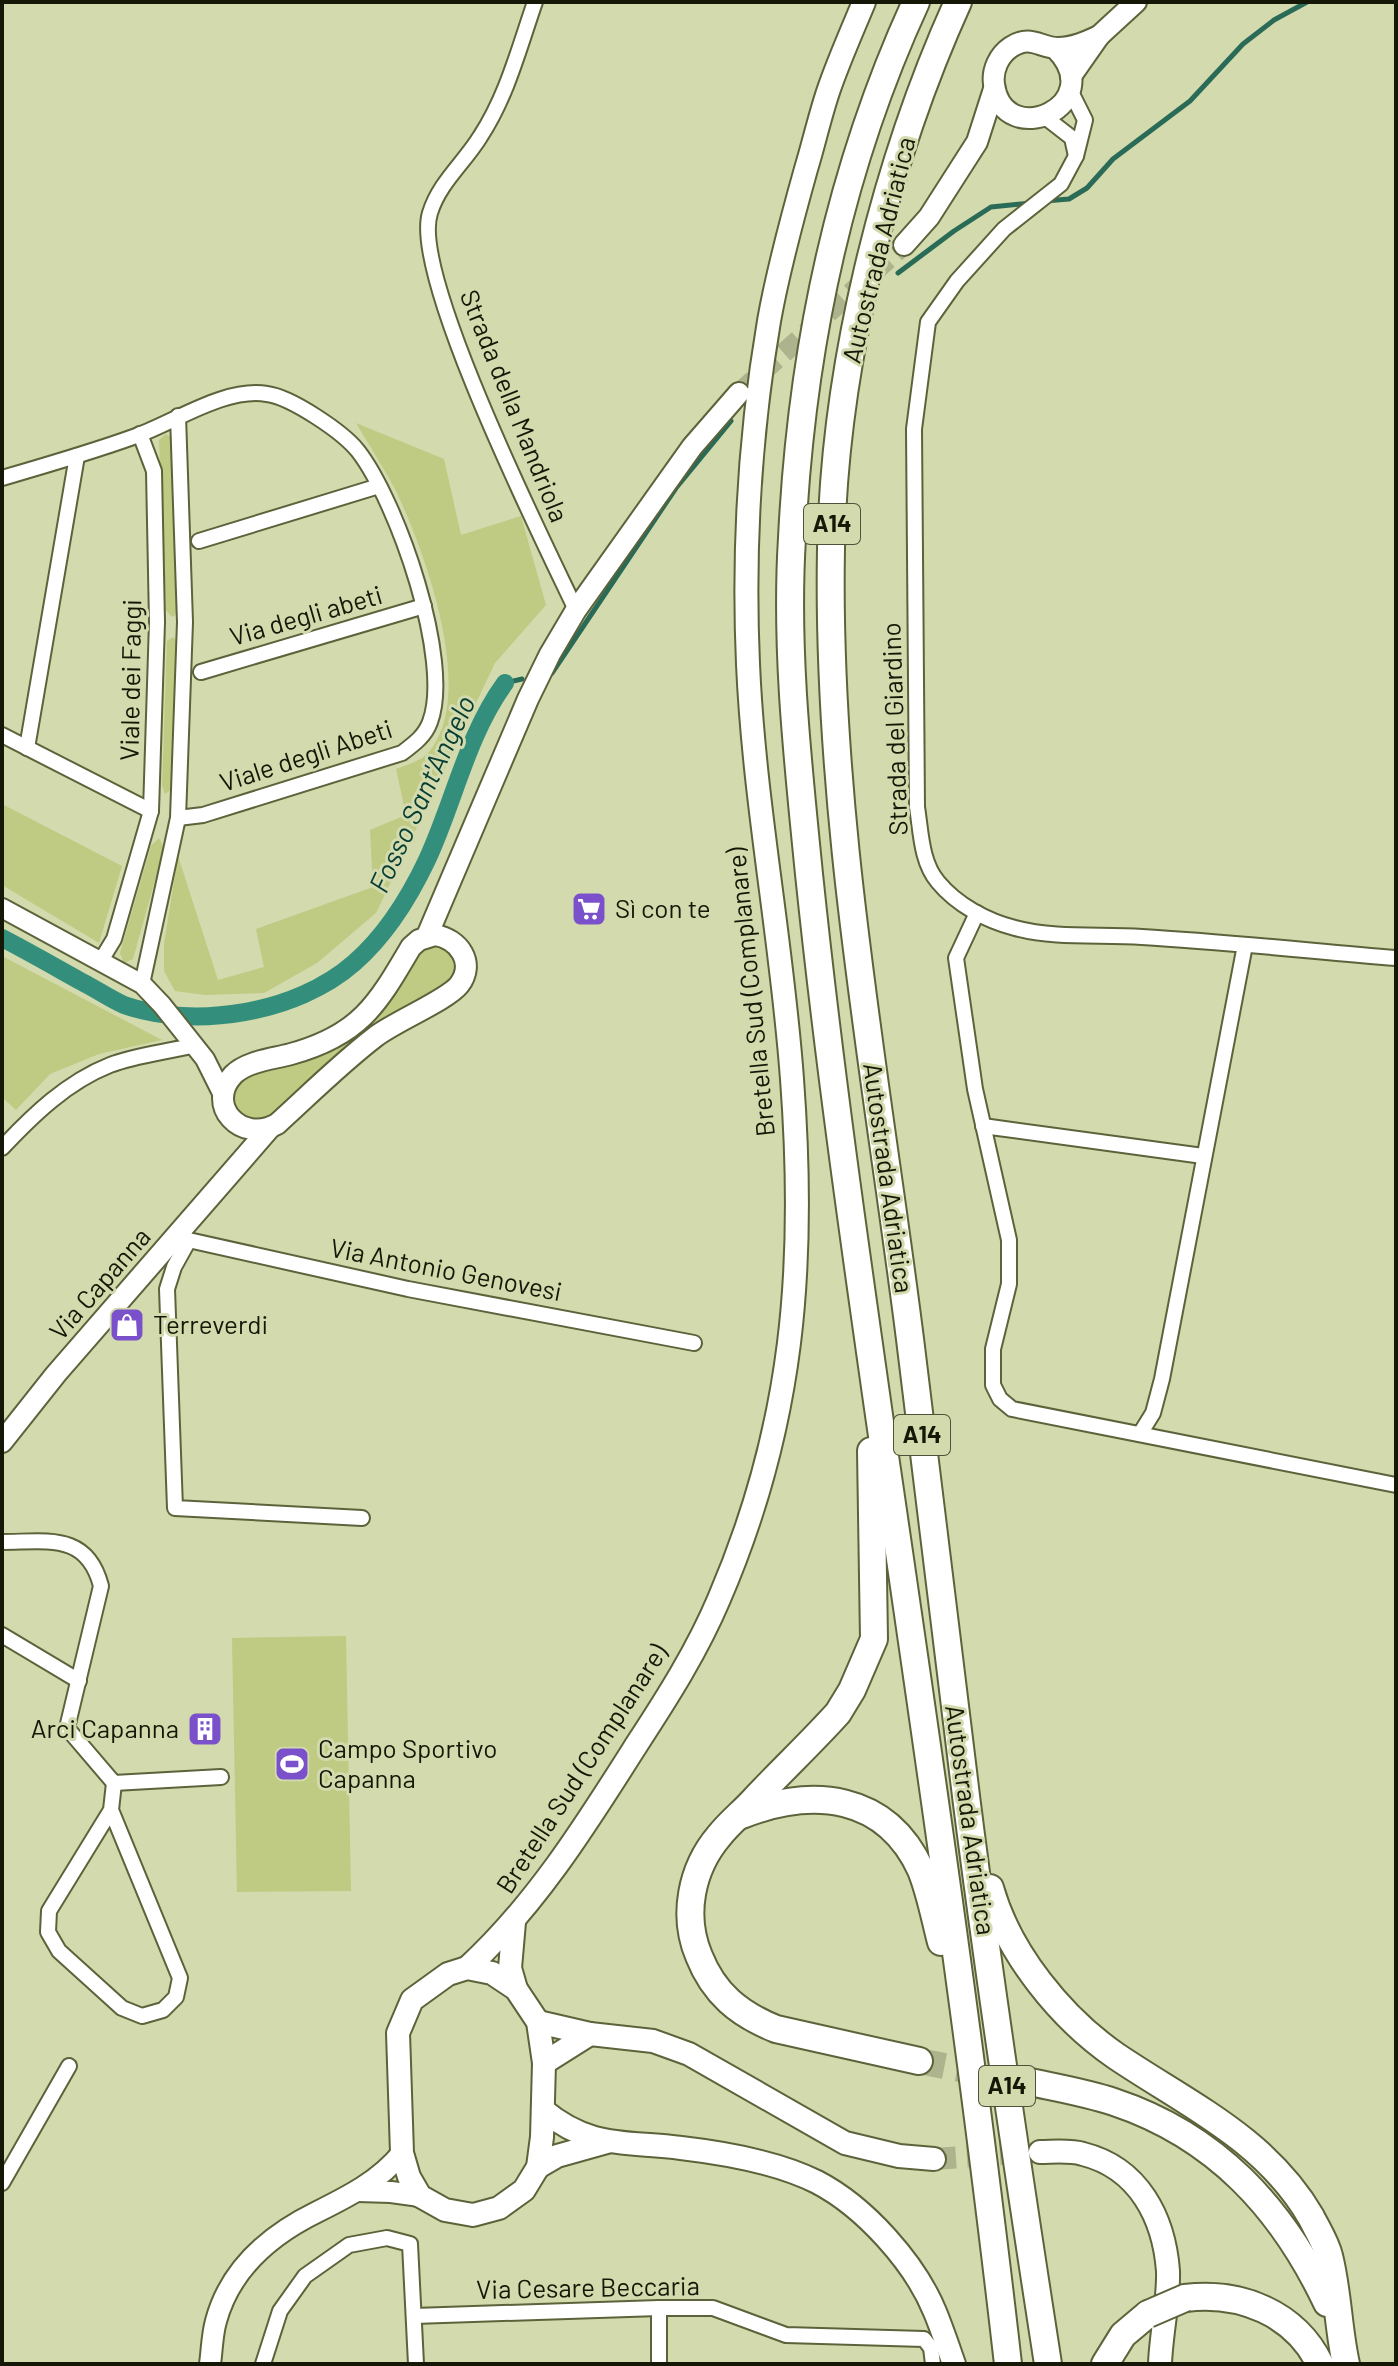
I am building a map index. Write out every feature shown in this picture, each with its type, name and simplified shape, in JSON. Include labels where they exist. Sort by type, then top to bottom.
[{"type":"highway","name":"Autostrada Adriatica","points":[[916,2],[894,49],[859,152],[822,290],[802,412],[791,541],[792,658],[800,787],[818,965],[969,2037],[1008,2364]]},
{"type":"highway","name":"Autostrada Adriatica","points":[[958,2],[929,67],[896,166],[858,316],[837,453],[831,543],[831,656],[838,767],[872,1062],[968,1808],[1048,2364]]},
{"type":"highway","points":[[869,1339],[874,1639],[852,1690],[838,1713],[718,1836],[694,1882],[689,1925],[705,1972],[718,1992],[734,2008],[755,2021],[776,2029],[919,2061]]},
{"type":"highway","points":[[739,1816],[777,1803],[822,1799],[864,1809],[888,1825],[906,1843],[922,1872],[969,2037]]},
{"type":"highway","points":[[968,1808],[998,1912],[1008,1934],[1050,1993],[1113,2054],[1208,2113],[1250,2144],[1271,2164],[1310,2216],[1329,2254],[1346,2364]]},
{"type":"highway","points":[[1030,2082],[1113,2101],[1146,2114],[1192,2139],[1234,2171],[1288,2231],[1316,2279],[1340,2336]]},
{"type":"highway","points":[[1105,2364],[1123,2335],[1148,2314],[1185,2298],[1220,2297],[1269,2310],[1300,2334],[1320,2364]]},
{"type":"main road","name":"Bretella Sud (Complanare)","points":[[467,1968],[514,1922],[610,1787],[679,1679],[718,1602],[753,1513],[780,1415],[794,1319],[799,1220],[792,1076],[755,773],[748,662],[747,562],[752,461],[769,320],[794,212],[828,91],[864,2]]},
{"type":"main road","points":[[1099,36],[1078,45],[1055,48],[1033,41],[1011,47],[996,66],[993,77],[999,101],[1019,117],[1045,117],[1056,111],[1065,102],[1071,83],[1099,36],[1136,2]]},
{"type":"main road","points":[[1055,48],[1069,66],[1071,83]]},
{"type":"main road","points":[[904,245],[929,217],[977,142],[994,89]]},
{"type":"main road","points":[[977,142],[1019,117]]},
{"type":"main road","points":[[427,936],[528,699],[576,610],[692,447],[739,393]]},
{"type":"main road","name":"Via Capanna","points":[[2,1442],[56,1374],[182,1239],[269,1129],[374,1038],[460,984],[466,968],[465,960],[463,952],[452,940],[443,901]]},
{"type":"main road","points":[[240,1163],[240,1136],[224,1097],[225,1087],[239,1070],[325,1042],[361,1021],[379,1001],[411,947],[427,936],[452,940]]},
{"type":"main road","points":[[235,1122],[251,1130],[269,1129]]},
{"type":"main road","name":"Bretella Sud (Complanare)","points":[[514,1922],[510,1968],[516,1989]]},
{"type":"main road","points":[[358,2191],[420,2196],[445,2210],[473,2215],[499,2208],[524,2190],[538,2167],[543,2110],[544,2063],[538,2022],[516,1989],[492,1973],[467,1968],[448,1974],[412,2000],[398,2033],[402,2153],[409,2177],[420,2196]]},
{"type":"main road","points":[[538,2022],[590,2034],[653,2041],[689,2054],[845,2143],[899,2156],[934,2159]]},
{"type":"main road","points":[[544,2063],[590,2034]]},
{"type":"main road","points":[[543,2110],[578,2134],[607,2142],[680,2148],[748,2159],[817,2182],[866,2216],[906,2262],[934,2310],[954,2364]]},
{"type":"main road","points":[[538,2167],[557,2156],[607,2142]]},
{"type":"main road","points":[[1040,2152],[1082,2153],[1111,2166],[1135,2184],[1154,2210],[1163,2234],[1168,2274],[1160,2364]]},
{"type":"main road","points":[[210,2364],[215,2322],[229,2288],[251,2256],[272,2238],[306,2217],[358,2191],[391,2167],[402,2153]]},
{"type":"street","name":"Strada della Mandriola","points":[[535,2],[500,103],[480,138],[438,193],[428,216],[428,242],[466,365],[576,610]]},
{"type":"street","name":"Strada del Giardino","points":[[1071,83],[1085,120],[1076,156],[1061,184],[1004,229],[957,281],[928,322],[914,429],[917,807],[924,856],[937,881],[977,913],[1017,929],[1071,936],[1121,935],[1396,958]]},
{"type":"street","points":[[1045,117],[1072,138],[1076,156]]},
{"type":"street","points":[[2,478],[140,434],[178,416],[248,392],[272,394],[332,426],[360,454],[379,486],[199,541]]},
{"type":"street","name":"Viale dei Faggi","points":[[142,984],[178,818],[185,609],[178,416]]},
{"type":"street","name":"Viale dei Faggi","points":[[100,962],[114,939],[151,811],[157,622],[154,471],[140,434]]},
{"type":"street","points":[[27,748],[77,456]]},
{"type":"street","name":"Viale degli Abeti","points":[[178,818],[203,815],[402,753],[419,741],[430,724],[436,701],[434,659],[424,606],[379,486]]},
{"type":"street","name":"Via degli abeti","points":[[201,672],[424,606]]},
{"type":"street","points":[[2,735],[151,811],[161,804],[171,807],[178,818]]},
{"type":"street","points":[[2,908],[142,984],[200,1052],[224,1097]]},
{"type":"street","points":[[977,913],[956,958],[975,1089],[1009,1240],[1009,1284],[993,1349],[993,1385],[1000,1399],[1012,1409],[1396,1485]]},
{"type":"street","points":[[1140,1434],[1153,1413],[1162,1379],[1245,945]]},
{"type":"street","points":[[2,1148],[57,1096],[112,1064],[200,1052],[225,1069],[239,1070]]},
{"type":"street","points":[[983,1126],[1203,1156]]},
{"type":"street","points":[[182,1239],[167,1289],[175,1508],[362,1518]]},
{"type":"street","name":"Via Antonio Genovesi","points":[[182,1239],[408,1289],[694,1343]]},
{"type":"street","points":[[2,1542],[58,1542],[80,1550],[96,1566],[101,1586],[67,1728],[114,1783],[111,1810],[49,1911],[48,1932],[59,1951],[111,1999],[122,2008],[142,2016],[163,2010],[176,1997],[180,1978],[111,1810]]},
{"type":"street","points":[[2,1635],[79,1681]]},
{"type":"street","points":[[114,1783],[221,1777]]},
{"type":"street","points":[[2,2183],[69,2066]]},
{"type":"street","points":[[263,2364],[280,2311],[305,2276],[349,2245],[387,2238],[410,2244],[416,2364]]},
{"type":"street","points":[[659,2308],[659,2364]]},
{"type":"street","name":"Via Cesare Beccaria","points":[[414,2316],[713,2308],[786,2335],[924,2339],[931,2348],[933,2364]]},
{"type":"green space","points":[[356,423],[444,459],[461,535],[521,516],[546,605],[495,663],[376,913],[317,963],[264,993],[205,995],[175,991],[164,971],[164,944],[178,856],[218,980],[264,967],[256,929],[373,887],[370,830],[406,815],[396,769],[425,756],[442,728],[448,697],[447,661],[432,586],[396,491]]},
{"type":"green space","points":[[166,434],[173,439],[178,613],[172,617],[166,610],[159,440]]},
{"type":"green space","points":[[173,637],[179,644],[172,789],[165,794],[162,785],[167,641]]},
{"type":"green space","points":[[2,804],[122,866],[99,943],[2,885]]},
{"type":"green space","points":[[159,838],[164,848],[133,959],[124,963],[120,953],[151,846]]},
{"type":"green space","points":[[438,939],[458,959],[458,971],[448,983],[276,1117],[253,1122],[239,1116],[233,1103],[233,1091],[241,1079],[250,1072],[304,1059],[424,945]]},
{"type":"green space","points":[[2,956],[162,1040],[99,1054],[50,1074],[16,1110],[2,1097]]},
{"type":"green space","name":"Campo Sportivo Capanna","points":[[346,1636],[351,1891],[237,1892],[232,1638]]},
{"type":"waterway","points":[[1045,201],[1069,199],[1087,188],[1113,159],[1190,101],[1243,44],[1274,20],[1307,2]]},
{"type":"waterway","points":[[898,273],[991,207],[1031,203]]},
{"type":"waterway","points":[[552,673],[676,488],[731,421]]},
{"type":"waterway","points":[[505,683],[522,679]]},
{"type":"waterway","name":"Fosso Sant'Angelo","points":[[2,938],[119,1003],[152,1012],[213,1016],[275,1005],[304,994],[354,963],[386,929],[404,902],[437,838],[481,724],[505,683]]},
{"type":"tunnel","points":[[739,393],[904,245]]},
{"type":"tunnel","points":[[919,2061],[1026,2082]]},
{"type":"tunnel","points":[[934,2159],[1032,2152]]},
{"type":"place","name":"Sì con te","points":[[589,909]]},
{"type":"place","name":"Terreverdi","points":[[127,1325]]},
{"type":"place","name":"Arci Capanna","points":[[205,1729]]},
{"type":"place","name":"Campo Sportivo Capanna","points":[[292,1764]]}]
